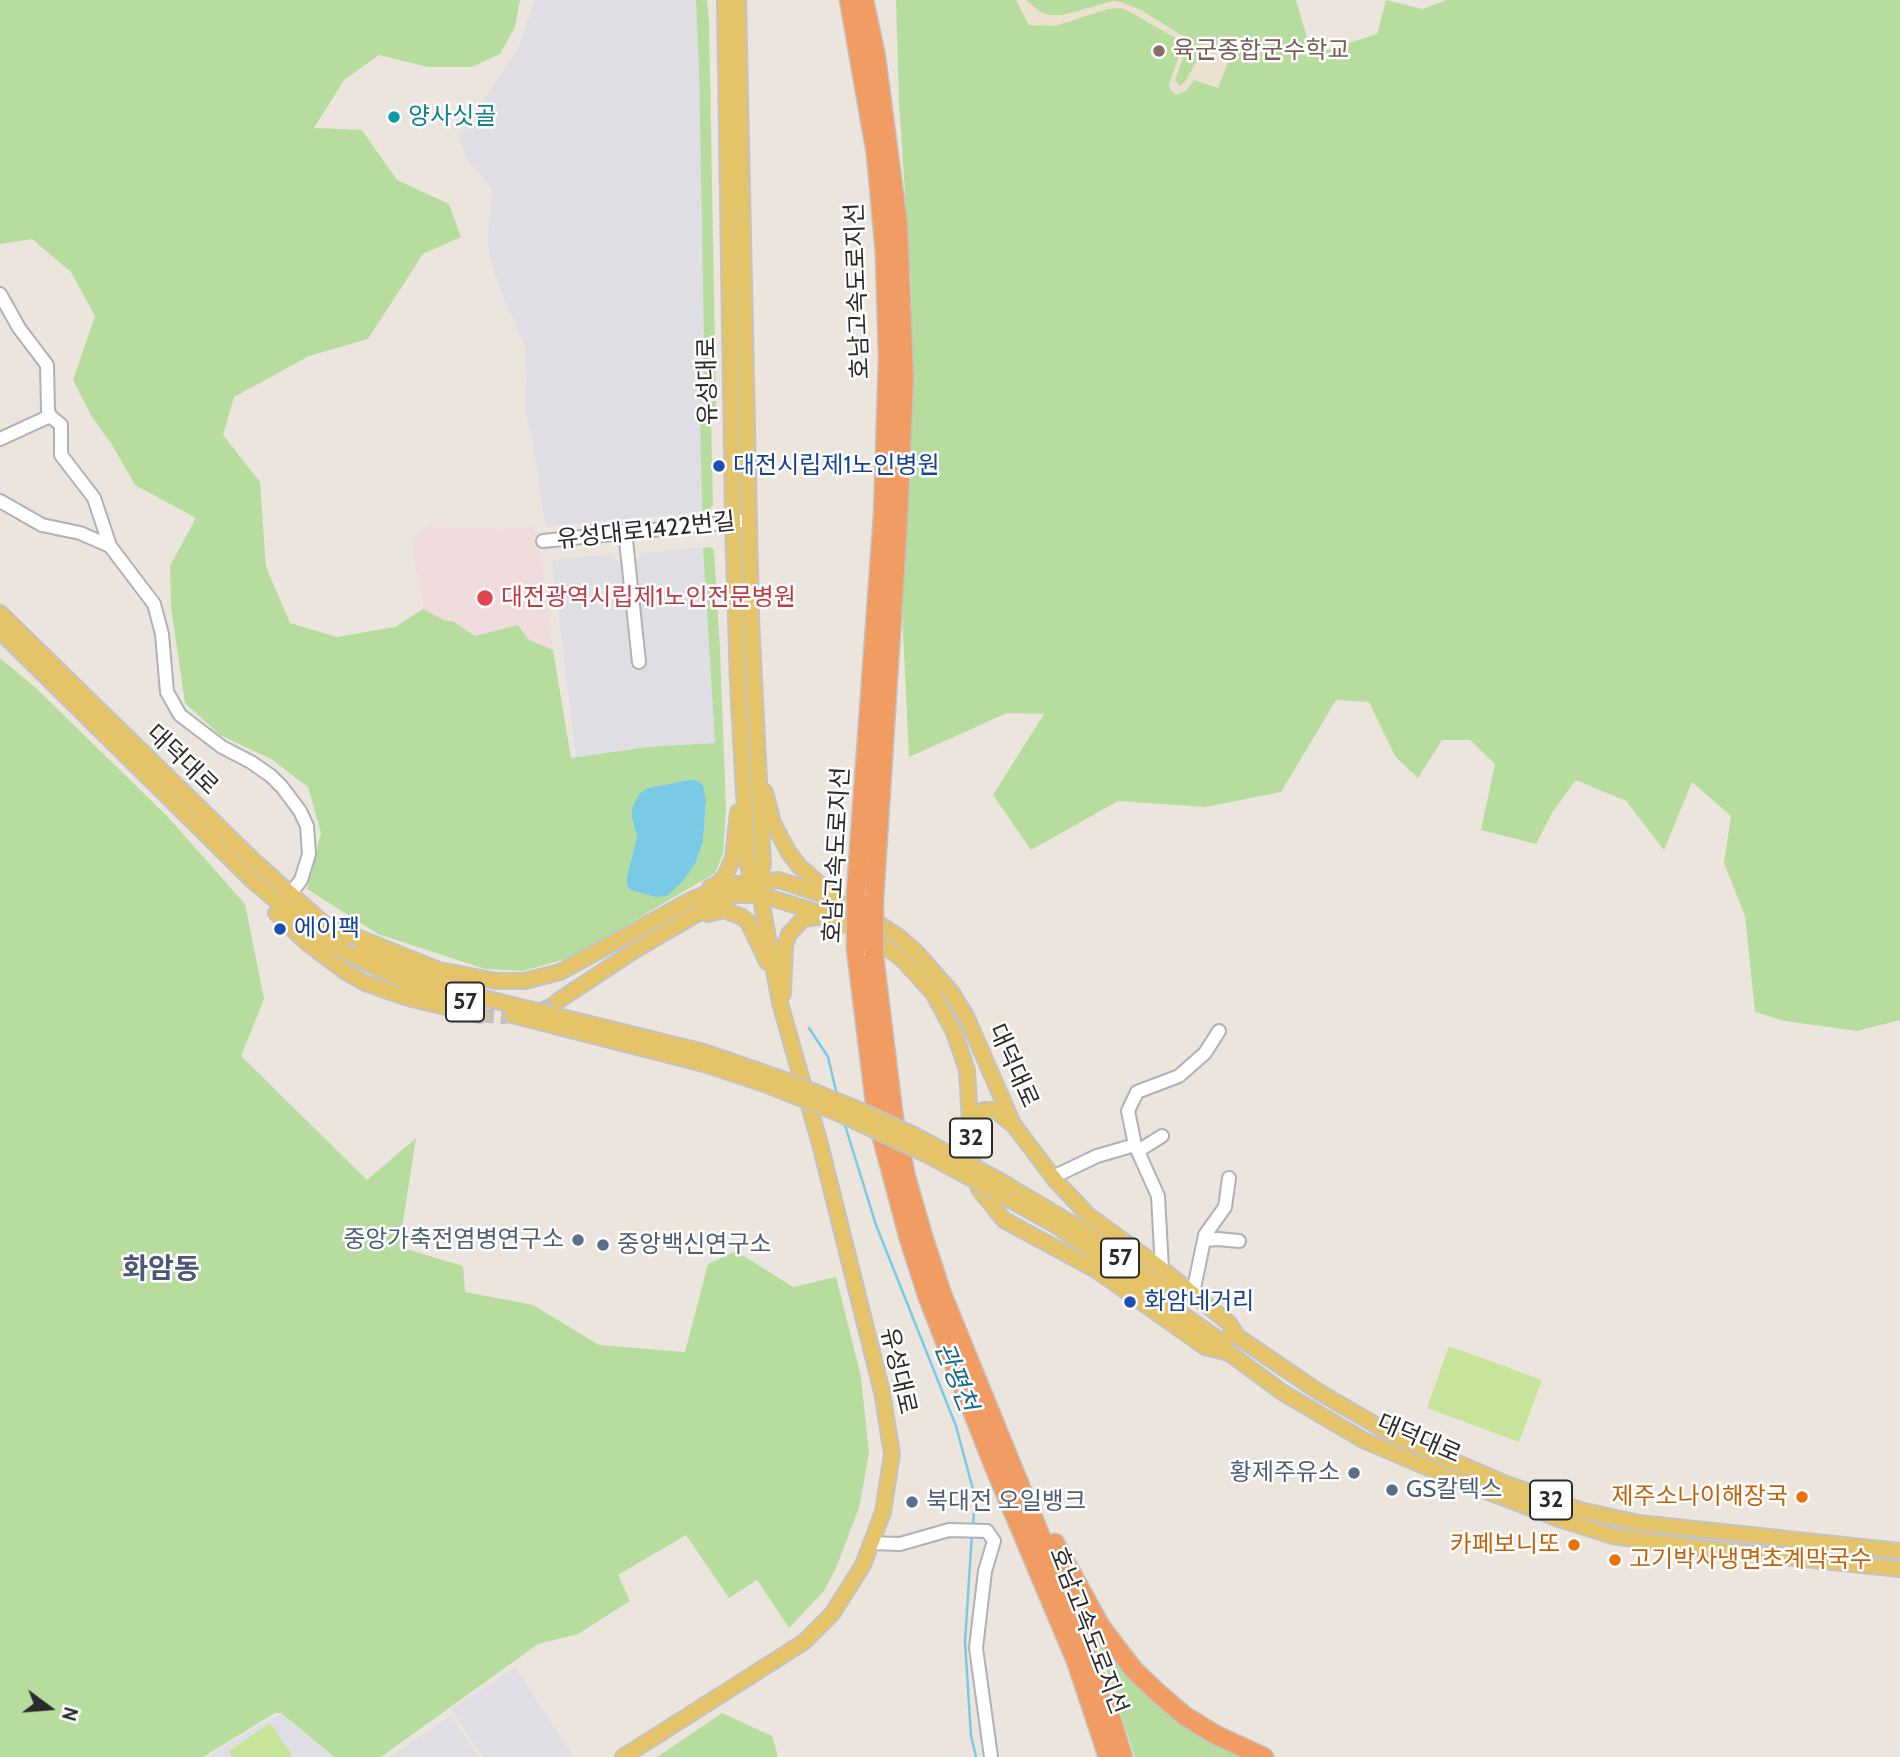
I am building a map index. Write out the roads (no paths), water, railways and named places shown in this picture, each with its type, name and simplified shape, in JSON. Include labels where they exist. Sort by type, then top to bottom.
[{"type":"highway","name":"호남고속도로지선","points":[[849,0],[876,154],[885,254],[888,358],[883,515],[856,892],[856,949],[877,1119],[909,1239],[929,1298],[993,1464],[1076,1661],[1111,1756]]},
{"type":"highway","name":"호남고속도로지선","points":[[864,0],[880,85],[898,224],[904,378],[898,521],[874,898],[874,956],[894,1119],[906,1177],[942,1294],[1065,1595],[1109,1712],[1111,1756]]},
{"type":"highway","points":[[942,1294],[955,1305],[1060,1554],[1101,1627],[1134,1670],[1185,1716],[1216,1735],[1264,1757]]},
{"type":"main road","name":"유성대로","points":[[725,0],[733,521],[748,865],[760,889]]},
{"type":"main road","name":"유성대로","points":[[623,1757],[804,1642],[832,1614],[863,1566],[883,1512],[892,1454],[882,1392],[820,1144],[782,1013],[760,889],[763,864],[749,521],[738,0]]},
{"type":"main road","name":"대덕대로","points":[[0,613],[290,894],[338,932]]},
{"type":"main road","name":"대덕대로","points":[[0,631],[253,881]]},
{"type":"main road","name":"32","points":[[757,752],[765,793],[780,839],[799,866],[841,903]]},
{"type":"main road","points":[[338,932],[439,970],[496,981],[525,981],[560,972],[719,883],[730,866],[744,776]]},
{"type":"main road","name":"대덕대로","points":[[760,889],[779,880],[841,903],[899,937],[952,993],[967,1018],[1013,1124],[1053,1177],[1088,1215],[1193,1293],[1229,1323],[1238,1337]]},
{"type":"main road","points":[[253,881],[261,896],[279,916],[307,943],[346,972],[365,983],[408,998],[480,1015]]},
{"type":"main road","name":"57","points":[[253,881],[319,936],[407,983],[502,1012],[704,1058]]},
{"type":"main road","points":[[693,899],[729,885],[760,889]]},
{"type":"main road","points":[[558,1001],[599,972],[693,917],[735,895],[760,889]]},
{"type":"main road","name":"대덕대로","points":[[760,889],[833,917],[880,943],[902,959],[933,993],[954,1032],[967,1070],[972,1157],[979,1189],[1004,1220],[1096,1270],[1205,1347],[1229,1353]]},
{"type":"main road","points":[[815,910],[811,900],[818,897],[841,903]]},
{"type":"main road","points":[[693,917],[724,910],[742,917],[748,922],[774,974]]},
{"type":"main road","points":[[782,1013],[785,945],[789,934],[803,919],[833,917]]},
{"type":"main road","name":"57","points":[[338,932],[366,951],[472,995],[704,1058],[840,1114],[998,1187]]},
{"type":"main road","points":[[971,1128],[984,1110],[995,1110],[1013,1124]]},
{"type":"main road","name":"대덕대로","points":[[998,1187],[1081,1229],[1222,1333],[1238,1337],[1319,1392],[1393,1435],[1504,1483],[1580,1510],[1639,1523],[1900,1551]]},
{"type":"main road","name":"대덕대로","points":[[998,1187],[1215,1337],[1229,1353],[1282,1392],[1363,1440],[1450,1477],[1562,1520],[1613,1536],[1900,1569]]},
{"type":"street","points":[[0,294],[19,328],[47,365],[48,410],[50,416],[61,425],[61,455],[94,498],[110,546],[155,604],[162,634],[167,692],[180,715],[222,747],[271,776],[292,798],[300,811],[307,826],[309,853],[301,880],[290,894]]},
{"type":"street","points":[[0,439],[50,416]]},
{"type":"street","points":[[0,501],[42,525],[80,533],[110,546]]},
{"type":"street","name":"유성대로1422번길","points":[[543,541],[749,521]]},
{"type":"street","points":[[625,531],[639,662]]},
{"type":"street","points":[[1162,1269],[1158,1196],[1137,1148],[1128,1111],[1137,1092],[1179,1076],[1205,1053],[1219,1031]]},
{"type":"street","points":[[1053,1177],[1097,1156],[1137,1148],[1162,1136]]},
{"type":"street","points":[[1193,1293],[1204,1240],[1225,1207],[1229,1178]]},
{"type":"street","points":[[1204,1240],[1239,1241]]},
{"type":"street","points":[[871,1543],[900,1544],[949,1530],[987,1531],[994,1541],[985,1571],[976,1648],[992,1757]]},
{"type":"water","points":[[694,779],[703,785],[706,801],[703,842],[696,862],[683,881],[667,896],[655,897],[630,890],[627,876],[637,837],[632,808],[640,793],[648,788]]},
{"type":"waterway","name":"관평천","points":[[809,1028],[828,1057],[837,1095]]},
{"type":"waterway","name":"관평천","points":[[844,1122],[876,1225],[956,1426],[975,1497],[973,1526]]},
{"type":"waterway","name":"관평천","points":[[972,1533],[965,1642],[971,1736],[976,1757]]},
{"type":"tunnel","points":[[480,1015],[503,1017],[533,1013],[558,1001]]},
{"type":"place","name":"육군종합군수학교","points":[[1159,51]]},
{"type":"place","name":"양사싯골","points":[[394,117]]},
{"type":"place","name":"대전시립제1노인병원","points":[[719,466]]},
{"type":"place","name":"대전광역시립제1노인전문병원","points":[[485,598]]},
{"type":"place","name":"에이팩","points":[[280,929]]},
{"type":"place","name":"중앙가축전염병연구소","points":[[578,1240]]},
{"type":"place","name":"중앙백신연구소","points":[[603,1245]]},
{"type":"place","name":"화암네거리","points":[[1130,1302]]},
{"type":"place","name":"황제주유소","points":[[1354,1473]]},
{"type":"place","name":"GS칼텍스","points":[[1392,1490]]},
{"type":"place","name":"제주소나이해장국","points":[[1802,1497]]},
{"type":"place","name":"북대전 오일뱅크","points":[[912,1502]]},
{"type":"place","name":"카페보니또","points":[[1574,1545]]},
{"type":"place","name":"고기박사냉면초계막국수","points":[[1615,1560]]},
{"type":"district","name":"화암동","points":[[161,1270]]}]
